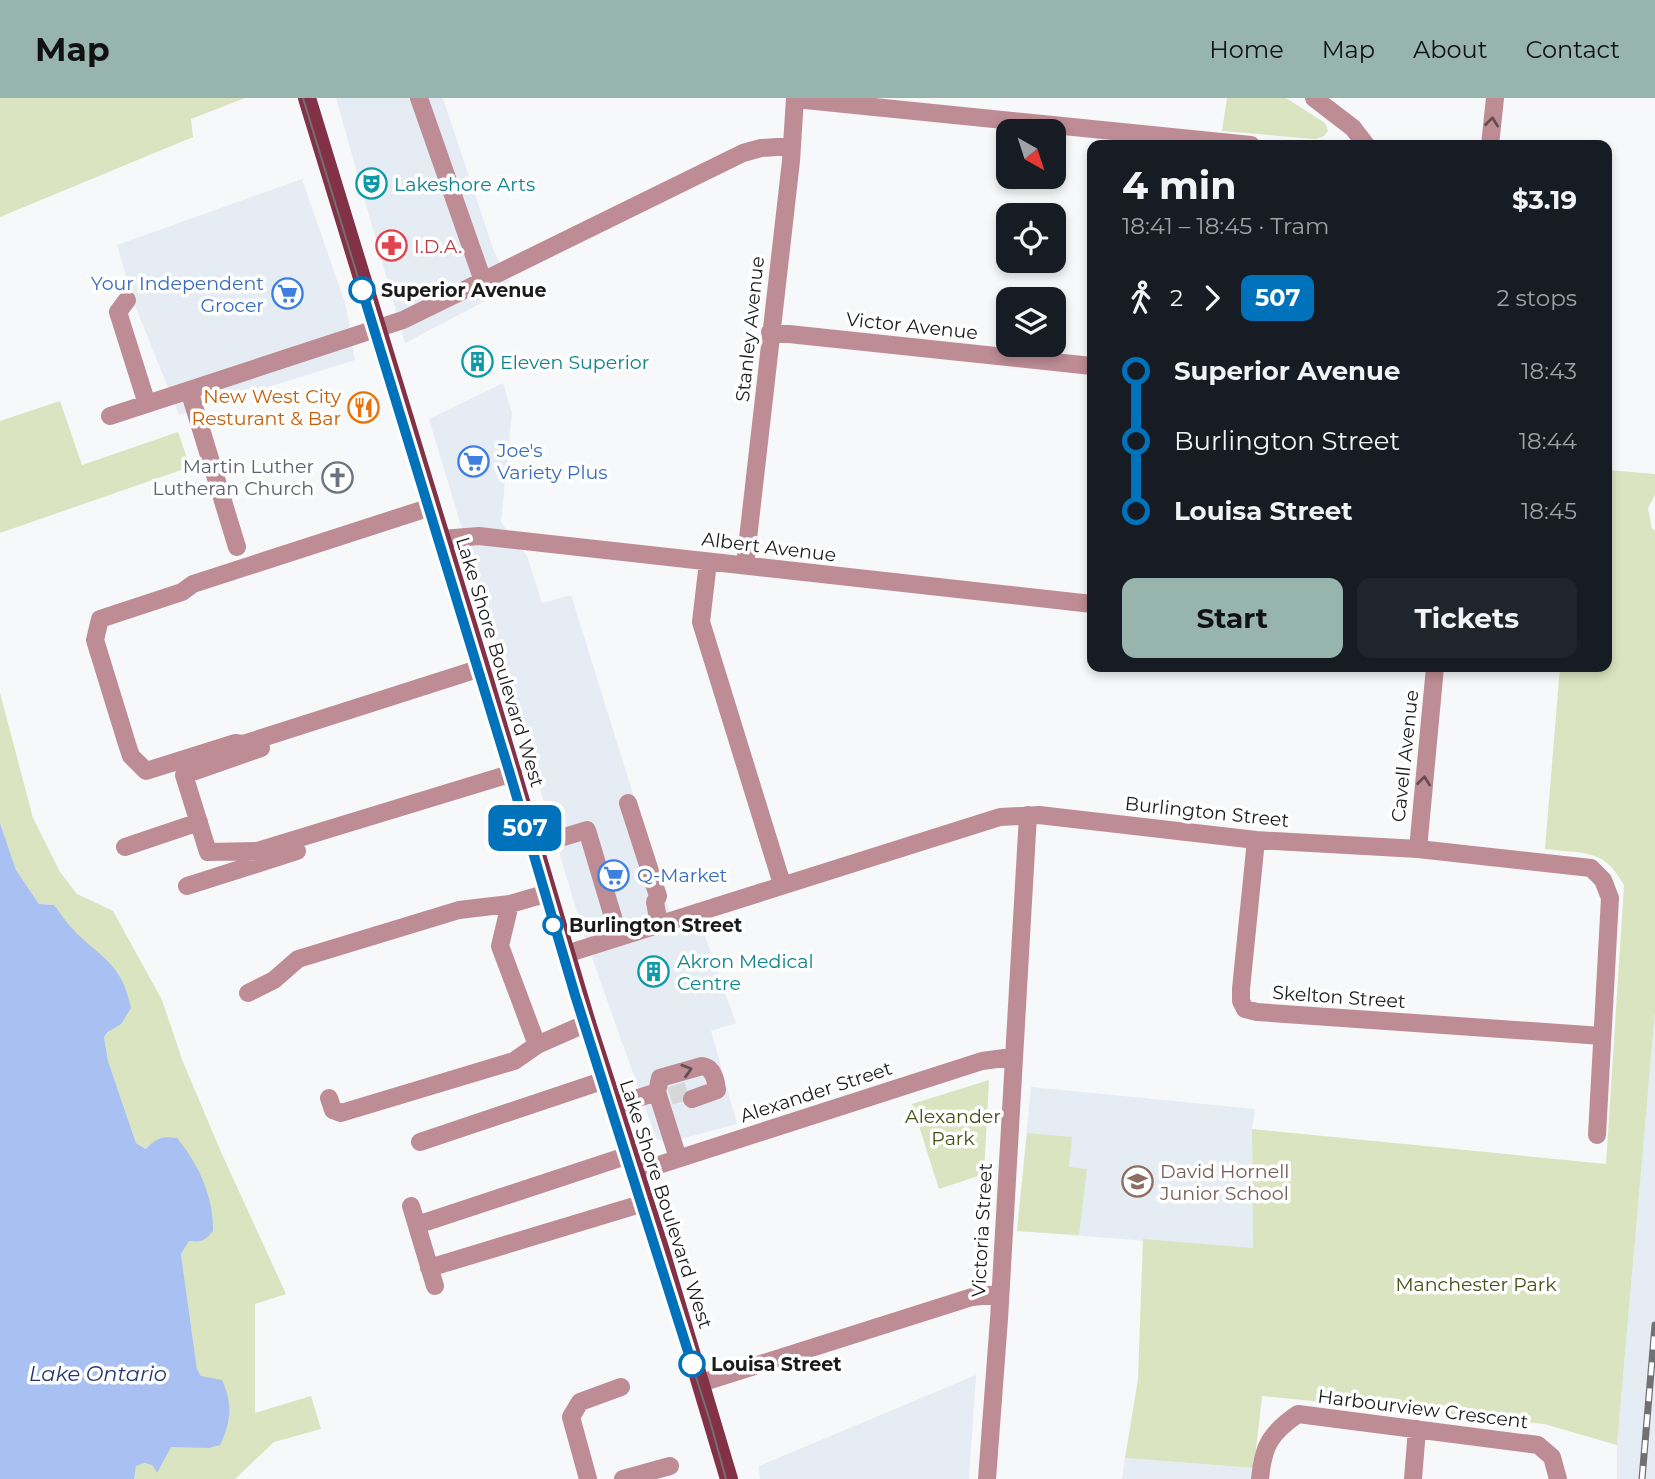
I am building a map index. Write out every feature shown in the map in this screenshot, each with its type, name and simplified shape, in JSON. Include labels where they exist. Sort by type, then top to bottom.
[{"type":"main road","name":"Lake Shore Boulevard West","points":[[307,98],[483,672],[586,1023],[729,1479]]},
{"type":"street","points":[[419,98],[484,281]]},
{"type":"street","points":[[795,98],[1202,140]]},
{"type":"street","name":"Stanley Avenue","points":[[745,565],[792,146],[795,98]]},
{"type":"street","points":[[1314,98],[1353,128],[1362,140]]},
{"type":"street","points":[[1491,140],[1495,98]]},
{"type":"street","points":[[110,416],[403,320],[743,153],[761,148],[792,146]]},
{"type":"street","points":[[127,300],[118,312],[148,404]]},
{"type":"street","name":"Victor Avenue","points":[[770,332],[1087,365]]},
{"type":"street","points":[[189,390],[237,547]]},
{"type":"street","points":[[431,507],[194,584],[182,592],[100,619],[95,640],[130,754],[146,771],[483,672]]},
{"type":"street","name":"Albert Avenue","points":[[441,539],[479,536],[1087,603]]},
{"type":"street","points":[[708,562],[701,622],[782,884]]},
{"type":"street","points":[[483,672],[184,775],[208,852],[257,851],[514,777]]},
{"type":"street","name":"Cavell Avenue","points":[[1418,849],[1435,672]]},
{"type":"street","points":[[187,886],[514,777]]},
{"type":"street","points":[[628,803],[658,896],[655,902],[659,924]]},
{"type":"street","name":"Burlington Street","points":[[566,954],[1000,817],[1027,815],[1256,840],[1418,849],[1591,868],[1603,880],[1610,898],[1597,1135]]},
{"type":"street","name":"Victoria Street","points":[[987,1479],[1027,815]]},
{"type":"street","points":[[125,847],[198,822]]},
{"type":"street","points":[[534,846],[587,830],[619,937]]},
{"type":"street","name":"Skelton Street","points":[[1256,840],[1241,989],[1241,1001],[1245,1009],[1602,1036]]},
{"type":"street","points":[[248,993],[274,980],[298,959],[459,910],[510,904],[548,893]]},
{"type":"street","points":[[510,904],[500,946],[537,1045]]},
{"type":"street","points":[[330,1098],[333,1110],[341,1113],[514,1060],[537,1045],[586,1023]]},
{"type":"street","name":"Alexander Street","points":[[634,1173],[982,1061],[1012,1057]]},
{"type":"street","points":[[678,1158],[660,1078],[702,1066],[709,1068],[717,1090],[690,1094]]},
{"type":"street","points":[[420,1142],[605,1080]]},
{"type":"street","points":[[613,1106],[664,1100]]},
{"type":"street","points":[[417,1226],[629,1155]]},
{"type":"street","points":[[429,1268],[644,1203]]},
{"type":"street","points":[[411,1206],[435,1286]]},
{"type":"street","points":[[701,1383],[972,1297],[1000,1294]]},
{"type":"street","points":[[588,1479],[570,1417],[580,1402],[621,1387]]},
{"type":"street","name":"Harbourview Crescent","points":[[1260,1479],[1263,1453],[1278,1428],[1298,1414],[1538,1445],[1552,1457],[1558,1479]]},
{"type":"street","points":[[1413,1479],[1417,1429]]},
{"type":"street","points":[[623,1479],[670,1466]]},
{"type":"shaded area","points":[[336,98],[443,98],[495,254],[512,287],[405,343]]},
{"type":"shaded area","points":[[302,179],[346,306],[355,360],[179,415],[134,303],[117,245]]},
{"type":"shaded area","points":[[503,383],[512,413],[501,522],[527,556],[542,603],[571,595],[676,932],[701,925],[736,1023],[711,1031],[737,1124],[666,1143],[656,1138],[583,932],[429,419]]},
{"type":"shaded area","points":[[1655,1013],[1655,1479],[1617,1479],[1617,1445]]},
{"type":"shaded area","name":"David Hornell Junior School","points":[[1031,1087],[1255,1109],[1252,1129],[1253,1249],[1017,1231]]},
{"type":"shaded area","points":[[976,1375],[969,1479],[760,1479],[759,1466]]},
{"type":"shaded area","points":[[1125,1458],[1254,1468],[1253,1479],[1122,1479]]},
{"type":"green space","points":[[0,98],[245,98],[191,119],[193,137],[0,217]]},
{"type":"green space","points":[[1227,98],[1286,98],[1325,123],[1328,131],[1324,136],[1315,139],[1222,131]]},
{"type":"green space","points":[[60,401],[82,465],[178,432],[190,467],[0,533],[0,421]]},
{"type":"green space","name":"Manchester Park","points":[[1612,470],[1655,474],[1655,495],[1648,508],[1652,529],[1655,530],[1655,1013],[1617,1445],[1544,1424],[1262,1396],[1254,1468],[1125,1458],[1138,1379],[1143,1239],[1253,1248],[1252,1129],[1606,1164],[1624,885],[1600,858],[1545,849],[1560,672],[1612,672]]},
{"type":"green space","points":[[0,693],[33,818],[60,872],[77,894],[113,911],[162,1000],[183,1062],[286,1294],[255,1304],[255,1413],[311,1396],[321,1429],[274,1442],[235,1479],[133,1479],[136,1465],[152,1465],[156,1472],[207,1378],[201,1376],[197,1369],[181,1254],[184,1246],[147,1149],[136,1143],[108,1061],[104,1037],[111,1030],[51,905],[39,904],[16,870],[0,823]]},
{"type":"green space","name":"Alexander Park","points":[[989,1080],[984,1174],[939,1189],[912,1104]]},
{"type":"green space","points":[[1027,1133],[1072,1137],[1069,1167],[1087,1169],[1079,1235],[1017,1231]]},
{"type":"water","name":"Lake Ontario","points":[[0,823],[16,870],[39,904],[54,905],[81,938],[115,970],[127,992],[131,1008],[121,1024],[104,1037],[108,1061],[136,1143],[146,1149],[160,1139],[177,1138],[198,1169],[211,1206],[213,1231],[202,1240],[189,1241],[181,1254],[197,1369],[201,1376],[222,1380],[226,1388],[229,1413],[226,1429],[220,1445],[209,1448],[171,1447],[157,1473],[152,1465],[144,1463],[136,1466],[134,1479],[0,1479]]},
{"type":"tunnel","points":[[670,1096],[689,1090]]},
{"type":"tram line","points":[[303,98],[575,995],[726,1479]]},
{"type":"tram line","name":"507","points":[[362,290],[510,774],[553,925],[692,1364]]},
{"type":"railway","points":[[1642,1479],[1655,1325]]},
{"type":"place","name":"Lakeshore Arts","points":[[371,184]]},
{"type":"place","name":"I.D.A.","points":[[391,246]]},
{"type":"place","name":"Superior Avenue","points":[[362,290]]},
{"type":"place","name":"Your Independent Grocer","points":[[287,294]]},
{"type":"place","name":"Eleven Superior","points":[[477,362]]},
{"type":"place","name":"New West City Resturant & Bar","points":[[364,407]]},
{"type":"place","name":"Joe's Variety Plus","points":[[474,461]]},
{"type":"place","name":"Martin Luther Lutheran Church","points":[[337,477]]},
{"type":"place","name":"Q-Market","points":[[614,875]]},
{"type":"place","name":"Burlington Street","points":[[553,925]]},
{"type":"place","name":"Akron Medical Centre","points":[[654,972]]},
{"type":"place","name":"David Hornell Junior School","points":[[1137,1182]]},
{"type":"place","name":"Louisa Street","points":[[692,1364]]}]
